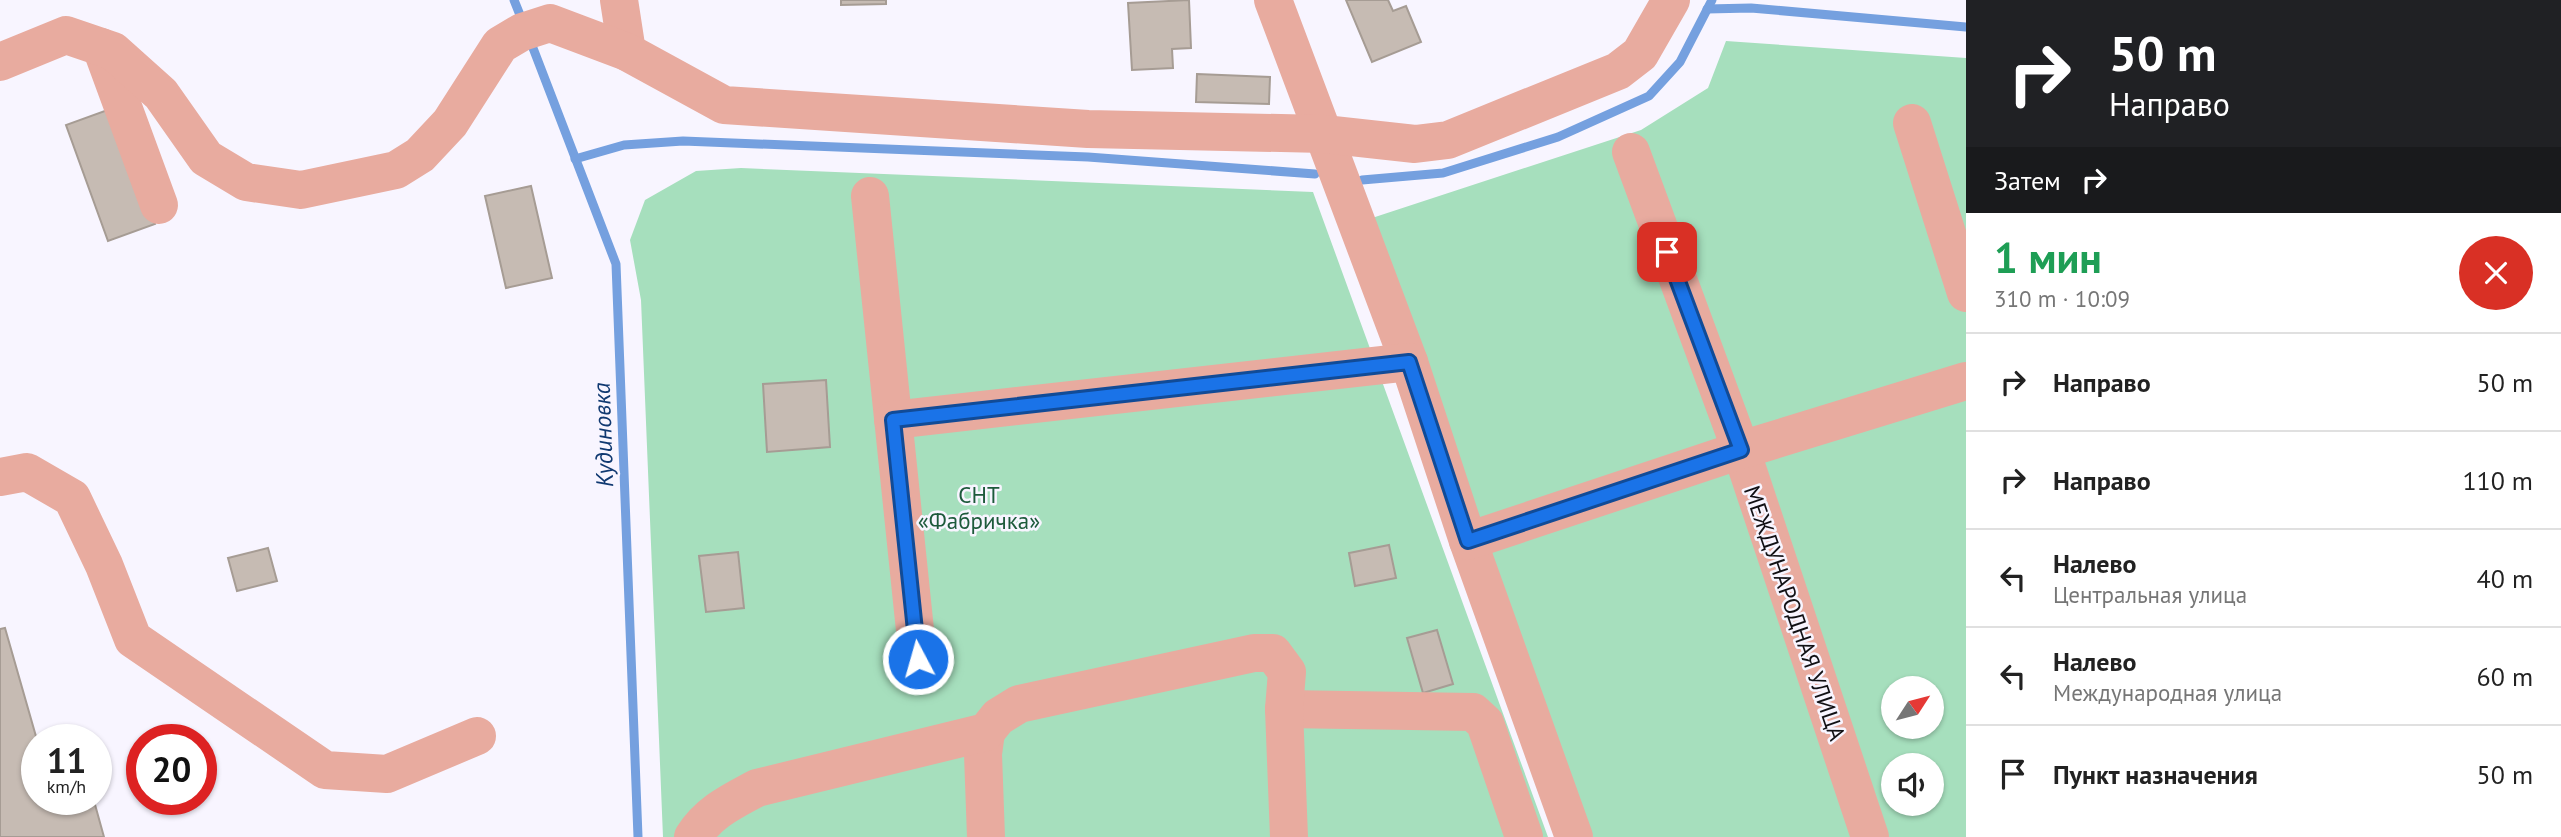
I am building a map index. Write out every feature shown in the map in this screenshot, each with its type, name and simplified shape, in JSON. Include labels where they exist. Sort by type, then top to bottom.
[{"type":"street","points":[[619,0],[626,52]]},
{"type":"street","points":[[1273,0],[1409,362],[1468,541],[1574,837]]},
{"type":"street","points":[[0,62],[66,35],[113,51],[161,94],[206,158],[246,182],[301,190],[396,170],[420,155],[450,123],[500,46],[552,11],[724,105],[1088,129],[1324,134],[1415,145],[1448,140],[1618,71],[1640,54],[1671,0]]},
{"type":"street","points":[[101,47],[159,205]]},
{"type":"street","points":[[1912,123],[1966,293]]},
{"type":"street","name":"МЕЖДУНАРОДНАЯ УЛИЦА","points":[[1631,152],[1741,450],[1870,837]]},
{"type":"street","points":[[870,196],[918,659]]},
{"type":"street","points":[[893,420],[1409,362]]},
{"type":"street","points":[[1468,541],[1741,450],[1966,381]]},
{"type":"street","points":[[0,477],[27,472],[72,498],[104,565],[133,639],[325,770],[387,774],[477,736]]},
{"type":"street","points":[[986,837],[986,732],[998,717],[1018,704],[1254,653],[1273,653],[1287,672],[1284,709],[1289,837]]},
{"type":"street","points":[[1284,709],[1473,712],[1485,723],[1524,837]]},
{"type":"street","points":[[693,837],[704,821],[723,806],[757,789],[986,732]]},
{"type":"green space","points":[[1726,41],[1966,58],[1966,837],[1593,837],[1476,521],[1372,218],[1641,130],[1708,88]]},
{"type":"green space","name":"СНТ «Фабричка»","points":[[741,168],[1313,192],[1548,837],[663,837],[641,300],[630,240],[645,200],[696,171]]},
{"type":"building","points":[[841,0],[886,0],[886,4],[841,5]]},
{"type":"building","points":[[1189,0],[1191,48],[1172,49],[1173,68],[1132,70],[1128,3]]},
{"type":"building","points":[[1346,0],[1388,0],[1393,11],[1406,6],[1421,42],[1372,62]]},
{"type":"building","points":[[1197,74],[1270,77],[1269,104],[1196,102]]},
{"type":"building","points":[[113,108],[155,224],[108,241],[66,125]]},
{"type":"building","points":[[531,186],[552,278],[506,288],[485,196]]},
{"type":"building","points":[[826,380],[830,447],[767,452],[763,384]]},
{"type":"building","points":[[1389,545],[1396,578],[1355,586],[1349,553]]},
{"type":"building","points":[[268,548],[277,581],[237,591],[228,558]]},
{"type":"building","points":[[738,552],[744,608],[706,612],[699,556]]},
{"type":"building","points":[[5,628],[32,724],[21,724],[21,815],[98,815],[104,837],[0,837],[0,629]]},
{"type":"building","points":[[1437,630],[1453,684],[1423,693],[1407,638]]},
{"type":"waterway","name":"Кудиновка","points":[[514,0],[520,15]]},
{"type":"waterway","points":[[1362,180],[1443,173],[1558,137],[1649,96],[1680,62],[1712,0]]},
{"type":"waterway","points":[[1707,9],[1751,8],[1966,27]]},
{"type":"waterway","name":"Кудиновка","points":[[533,48],[616,264],[638,837]]},
{"type":"waterway","points":[[575,159],[624,145],[683,141],[1088,157],[1315,174]]},
{"type":"route","points":[[918,659],[893,420],[1409,362],[1468,541],[1741,450],[1667,252]]}]
